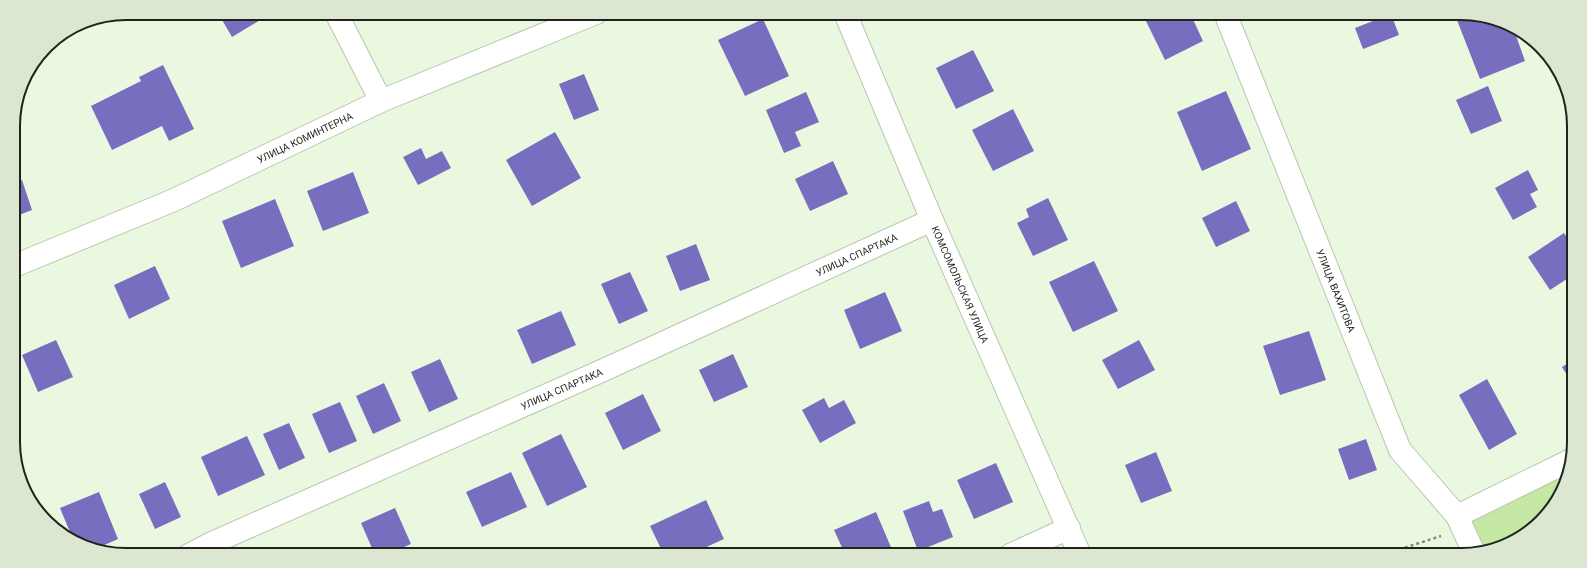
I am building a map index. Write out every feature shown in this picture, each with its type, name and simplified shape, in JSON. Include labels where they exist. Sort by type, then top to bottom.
[{"type":"street","points":[[340,20],[381,101]]},
{"type":"street","name":"УЛИЦА КОМИНТЕРНА","points":[[20,264],[174,200],[381,101],[579,20]]},
{"type":"street","name":"КОМСОМОЛЬСКАЯ УЛИЦА","points":[[848,20],[932,220],[1077,548]]},
{"type":"street","name":"УЛИЦА ВАХИТОВА","points":[[1228,20],[1400,450],[1457,516],[1471,548]]},
{"type":"street","name":"УЛИЦА СПАРТАКА","points":[[202,548],[597,373],[932,220]]},
{"type":"street","points":[[1457,516],[1565,463]]},
{"type":"street","points":[[1025,548],[1069,528]]},
{"type":"path","points":[[1401,548],[1418,542]]},
{"type":"green space","points":[[1565,463],[1556,489],[1541,512],[1526,526],[1502,540],[1471,548],[1457,516]]},
{"type":"building","points":[[222,20],[260,20],[232,37]]},
{"type":"building","points":[[763,20],[789,76],[745,96],[718,40]]},
{"type":"building","points":[[1145,20],[1193,20],[1203,41],[1165,60]]},
{"type":"building","points":[[1376,20],[1393,20],[1399,35],[1363,49],[1355,28]]},
{"type":"building","points":[[1457,20],[1482,22],[1508,31],[1516,36],[1525,61],[1480,79]]},
{"type":"building","points":[[973,50],[994,91],[956,109],[936,68]]},
{"type":"building","points":[[163,65],[194,129],[169,141],[162,126],[112,150],[91,106],[141,81],[139,77]]},
{"type":"building","points":[[584,74],[599,110],[574,120],[559,84]]},
{"type":"building","points":[[1488,86],[1502,121],[1471,134],[1456,100]]},
{"type":"building","points":[[1226,91],[1251,149],[1202,171],[1177,112]]},
{"type":"building","points":[[806,92],[819,122],[795,132],[801,146],[784,153],[766,110]]},
{"type":"building","points":[[1013,109],[1034,151],[993,171],[972,130]]},
{"type":"building","points":[[555,132],[581,178],[532,206],[506,160]]},
{"type":"building","points":[[421,148],[426,159],[442,151],[451,168],[418,185],[403,157]]},
{"type":"building","points":[[833,161],[848,194],[810,211],[795,179]]},
{"type":"building","points":[[1528,170],[1538,190],[1530,194],[1537,207],[1513,220],[1495,188]]},
{"type":"building","points":[[353,172],[369,213],[323,231],[307,191]]},
{"type":"building","points":[[22,180],[32,210],[20,215],[20,181]]},
{"type":"building","points":[[1048,198],[1068,240],[1033,256],[1017,223],[1029,217],[1026,209]]},
{"type":"building","points":[[275,199],[294,246],[241,268],[222,221]]},
{"type":"building","points":[[1236,201],[1250,231],[1216,247],[1202,218]]},
{"type":"building","points":[[1564,233],[1567,238],[1567,279],[1550,290],[1528,257]]},
{"type":"building","points":[[696,244],[710,280],[680,291],[666,256]]},
{"type":"building","points":[[1094,261],[1118,311],[1073,332],[1049,282]]},
{"type":"building","points":[[155,266],[170,299],[129,319],[114,285]]},
{"type":"building","points":[[630,272],[648,311],[619,324],[601,284]]},
{"type":"building","points":[[885,292],[902,331],[860,349],[844,310]]},
{"type":"building","points":[[561,311],[576,345],[532,364],[517,330]]},
{"type":"building","points":[[1309,331],[1326,380],[1280,395],[1263,346]]},
{"type":"building","points":[[56,340],[73,377],[38,392],[22,355]]},
{"type":"building","points":[[1139,340],[1155,370],[1118,389],[1102,360]]},
{"type":"building","points":[[733,354],[748,387],[714,402],[699,370]]},
{"type":"building","points":[[440,359],[458,399],[429,412],[411,372]]},
{"type":"building","points":[[1567,364],[1567,375],[1562,367]]},
{"type":"building","points":[[1487,379],[1517,434],[1489,450],[1459,395]]},
{"type":"building","points":[[384,383],[401,421],[373,434],[356,396]]},
{"type":"building","points":[[643,394],[661,431],[623,450],[605,413]]},
{"type":"building","points":[[824,398],[829,408],[844,400],[856,423],[820,443],[802,410]]},
{"type":"building","points":[[340,402],[357,441],[329,453],[312,414]]},
{"type":"building","points":[[289,423],[305,458],[279,470],[263,434]]},
{"type":"building","points":[[561,434],[587,487],[547,506],[522,453]]},
{"type":"building","points":[[247,436],[265,475],[218,496],[201,457]]},
{"type":"building","points":[[1366,439],[1377,470],[1349,480],[1338,449]]},
{"type":"building","points":[[1156,452],[1172,491],[1141,503],[1125,465]]},
{"type":"building","points":[[996,463],[1013,502],[974,519],[957,480]]},
{"type":"building","points":[[511,472],[527,507],[482,527],[466,492]]},
{"type":"building","points":[[165,482],[181,517],[155,529],[139,494]]},
{"type":"building","points":[[99,492],[118,539],[103,545],[79,537],[70,532],[60,508]]},
{"type":"building","points":[[706,500],[724,539],[704,548],[661,548],[650,526]]},
{"type":"building","points":[[929,501],[933,512],[942,509],[953,537],[926,548],[917,548],[903,511]]},
{"type":"building","points":[[395,508],[411,544],[402,548],[372,548],[361,523]]},
{"type":"building","points":[[876,512],[891,548],[842,548],[834,530]]}]
